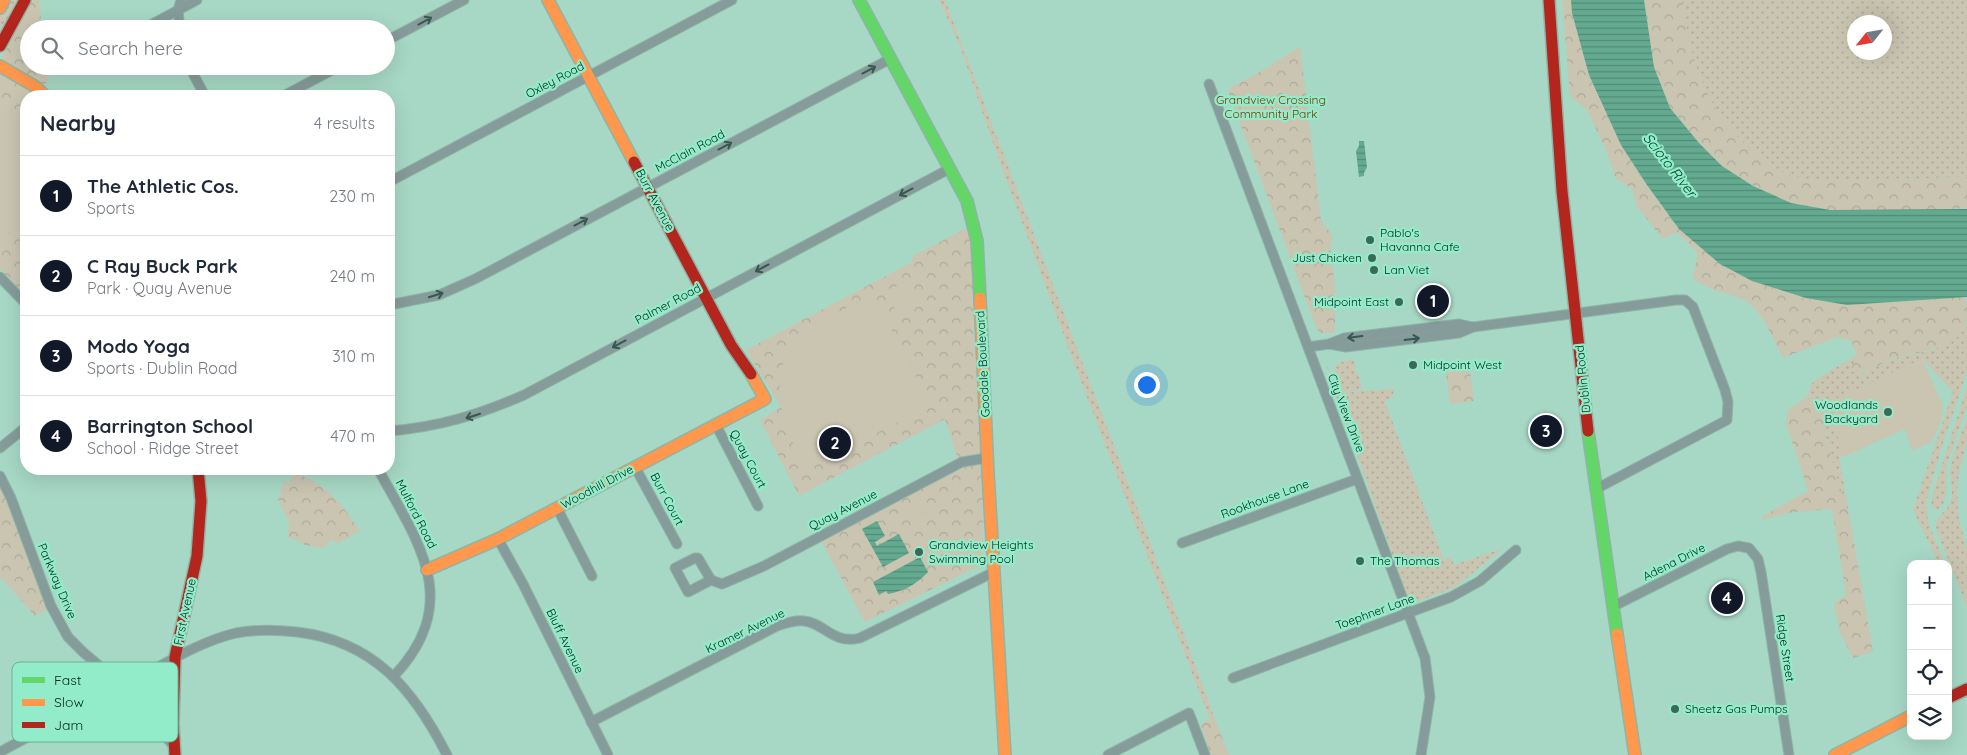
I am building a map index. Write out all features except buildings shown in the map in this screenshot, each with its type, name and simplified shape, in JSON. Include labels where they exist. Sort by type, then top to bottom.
[{"type":"main road","points":[[0,8],[4,0]]},
{"type":"main road","points":[[0,46],[24,0]]},
{"type":"main road","name":"Burr Avenue","points":[[548,0],[731,345],[754,377],[764,399]]},
{"type":"main road","name":"Goodale Boulevard","points":[[859,0],[970,208],[977,241],[987,458],[1005,755]]},
{"type":"main road","name":"Dublin Road","points":[[1549,0],[1562,191],[1576,314],[1596,488],[1635,755]]},
{"type":"main road","points":[[0,66],[39,90]]},
{"type":"main road","name":"Woodhill Drive","points":[[427,570],[498,539],[764,399]]},
{"type":"main road","name":"First Avenue","points":[[176,662],[197,556],[201,501],[199,475]]},
{"type":"main road","points":[[1952,696],[1967,689]]},
{"type":"main road","points":[[1835,755],[1907,718]]},
{"type":"street","points":[[179,20],[178,10],[181,0]]},
{"type":"street","points":[[160,20],[197,0]]},
{"type":"street","points":[[395,37],[464,0]]},
{"type":"street","name":"Oxley Road","points":[[395,179],[732,0]]},
{"type":"street","name":"McClain Road","points":[[395,304],[439,295],[475,279],[890,59]]},
{"type":"street","points":[[194,75],[202,90]]},
{"type":"street","points":[[294,90],[323,75]]},
{"type":"street","name":"City View Drive","points":[[1209,84],[1425,658],[1430,697],[1421,755]]},
{"type":"street","name":"Palmer Road","points":[[395,430],[456,421],[492,409],[524,395],[949,169]]},
{"type":"street","points":[[0,277],[20,298]]},
{"type":"street","points":[[1308,348],[1329,344],[1344,338],[1383,338],[1459,324],[1473,327],[1681,299],[1688,302],[1693,307],[1725,390],[1728,402],[1727,420],[1596,488]]},
{"type":"street","name":"Quay Court","points":[[716,425],[758,506]]},
{"type":"street","points":[[0,448],[20,432]]},
{"type":"street","name":"Quay Avenue","points":[[711,580],[722,584],[764,566],[962,462],[987,458]]},
{"type":"street","name":"Burr Court","points":[[635,467],[677,544]]},
{"type":"street","name":"Mulford Road","points":[[381,475],[422,550],[431,593],[424,632],[418,646],[394,676]]},
{"type":"street","name":"Parkway Drive","points":[[0,476],[11,498],[51,606],[68,637],[95,662]]},
{"type":"street","name":"Rookhouse Lane","points":[[1182,543],[1357,479]]},
{"type":"street","points":[[557,508],[592,576]]},
{"type":"street","name":"Bluff Avenue","points":[[498,539],[526,590],[608,755]]},
{"type":"street","name":"Adena Drive","points":[[1612,607],[1727,549],[1738,546],[1749,548]]},
{"type":"street","name":"Ridge Street","points":[[1749,548],[1758,559],[1761,572],[1789,755]]},
{"type":"street","name":"Toephner Lane","points":[[1233,678],[1467,590],[1493,571],[1516,550]]},
{"type":"street","name":"Kramer Avenue","points":[[591,722],[777,626],[796,621],[807,621],[845,639],[860,638],[994,572]]},
{"type":"street","points":[[167,662],[223,637],[238,633],[262,630],[317,634],[346,644],[382,666],[394,676],[424,713],[447,755]]},
{"type":"street","points":[[1108,755],[1189,713],[1205,755]]},
{"type":"street","points":[[0,752],[19,742]]},
{"type":"green space","points":[[4,0],[25,0],[0,46],[0,8]]},
{"type":"green space","points":[[32,0],[39,0],[41,20],[22,20]]},
{"type":"green space","points":[[939,0],[945,0],[1130,488],[1216,722],[1210,720],[1068,347],[993,143],[960,46]]},
{"type":"green space","points":[[1562,0],[1571,0],[1572,13],[1621,145],[1679,229],[1752,281],[1806,298],[1847,305],[1965,297],[1967,316],[1965,327],[1959,335],[1941,347],[1897,357],[1863,372],[1850,371],[1857,355],[1851,341],[1838,337],[1783,358],[1761,316],[1755,309],[1742,299],[1710,288],[1693,278],[1698,253],[1677,232],[1663,239],[1637,207],[1632,189],[1616,179],[1606,150],[1587,110],[1570,96]]},
{"type":"green space","points":[[1644,0],[1682,0],[1685,23],[1696,66],[1714,106],[1741,141],[1785,174],[1805,179],[1824,180],[1959,177],[1967,184],[1967,208],[1909,211],[1830,210],[1790,203],[1753,186],[1722,166],[1699,143],[1670,108],[1654,67]]},
{"type":"green space","points":[[1682,0],[1967,0],[1967,184],[1959,177],[1823,180],[1790,176],[1759,156],[1741,141],[1726,124],[1704,86],[1690,45]]},
{"type":"green space","points":[[20,23],[20,75],[48,75],[49,81],[42,86],[43,90],[20,90],[20,291],[0,269],[0,61]]},
{"type":"green space","name":"Grandview Crossing Community Park","points":[[1300,46],[1321,220],[1333,237],[1330,246],[1335,286],[1334,333],[1320,333],[1316,327],[1229,94],[1230,88],[1263,70]]},
{"type":"green space","points":[[1236,84],[1241,88],[1251,86],[1259,95],[1257,105],[1253,109],[1243,112],[1235,93],[1230,88]]},
{"type":"green space","points":[[13,113],[20,120],[20,226],[5,235],[0,233],[0,117]]},
{"type":"green space","points":[[974,224],[984,390],[983,564],[865,622],[820,539],[960,466],[945,419],[799,496],[760,420],[781,407],[746,350],[912,262],[913,256]]},
{"type":"green space","points":[[903,283],[916,308],[898,316],[886,291]]},
{"type":"green space","points":[[873,295],[928,400],[926,408],[805,469],[791,438],[781,404],[781,370],[787,354],[797,339],[812,326]]},
{"type":"green space","points":[[1967,323],[1967,372],[1943,443],[1926,502],[1928,522],[1943,560],[1937,560],[1913,510],[1953,392],[1922,359],[1830,402],[1842,454],[1839,456],[1849,513],[1837,479],[1822,422],[1827,408],[1822,399],[1808,396],[1811,384],[1857,355],[1861,374],[1895,358],[1934,350],[1962,332]]},
{"type":"green space","points":[[1354,359],[1356,373],[1359,374],[1362,390],[1343,392],[1334,369],[1338,363]]},
{"type":"green space","name":"Woodlands Backyard","points":[[1922,359],[1943,405],[1941,421],[1932,442],[1912,451],[1905,429],[1841,458],[1830,402]]},
{"type":"green space","points":[[1327,366],[1341,393],[1394,389],[1393,396],[1385,402],[1444,560],[1451,557],[1454,565],[1504,548],[1454,588],[1410,604]]},
{"type":"green space","points":[[1470,369],[1474,401],[1450,404],[1446,372]]},
{"type":"green space","points":[[1967,387],[1967,407],[1947,464],[1946,495],[1942,506],[1937,510],[1931,504],[1934,490]]},
{"type":"green space","points":[[1808,396],[1830,402],[1822,423],[1837,479],[1849,513],[1873,652],[1853,658],[1840,633],[1834,603],[1846,595],[1832,509],[1788,513],[1763,520],[1761,517],[1808,491],[1786,422],[1788,410]]},
{"type":"green space","points":[[1967,420],[1967,442],[1959,473],[1957,491],[1959,519],[1967,549],[1967,607],[1952,569],[1952,560],[1948,560],[1936,529],[1937,520],[1951,500],[1952,462]]},
{"type":"green space","points":[[292,475],[300,475],[324,488],[346,511],[360,531],[337,544],[332,540],[323,548],[305,545],[287,536],[290,524],[278,500],[284,481],[289,483]]},
{"type":"green space","points":[[0,486],[4,491],[49,609],[35,616],[0,577]]},
{"type":"green space","points":[[910,504],[922,504],[923,518],[911,519]]},
{"type":"green space","points":[[1210,720],[1216,722],[1229,755],[1211,755],[1201,727],[1203,723]]},
{"type":"water","name":"Scioto River","points":[[1571,0],[1644,0],[1654,67],[1670,108],[1699,143],[1722,166],[1753,186],[1791,203],[1830,210],[1967,209],[1967,297],[1847,305],[1806,298],[1752,281],[1720,264],[1679,229],[1621,145],[1589,75],[1572,13]]},
{"type":"water","points":[[1359,141],[1364,141],[1367,167],[1364,176],[1359,177],[1356,151]]},
{"type":"water","points":[[877,521],[885,536],[875,542],[877,546],[899,534],[909,553],[883,567],[862,529]]},
{"type":"water","points":[[920,557],[928,572],[924,576],[905,589],[888,594],[886,591],[879,595],[873,582]]},
{"type":"traffic: fast","points":[[859,0],[967,201],[977,241],[980,298]]},
{"type":"traffic: fast","points":[[1588,431],[1617,634]]},
{"type":"traffic: slow","points":[[0,8],[4,0]]},
{"type":"traffic: slow","points":[[548,0],[634,162]]},
{"type":"traffic: slow","points":[[0,66],[39,90]]},
{"type":"traffic: slow","points":[[980,298],[988,473],[1005,755]]},
{"type":"traffic: slow","points":[[427,570],[498,539],[765,399],[751,374]]},
{"type":"traffic: slow","points":[[1617,634],[1635,755]]},
{"type":"traffic: slow","points":[[1835,755],[1907,718]]},
{"type":"traffic: jam","points":[[0,46],[25,0]]},
{"type":"traffic: jam","points":[[1549,0],[1562,191],[1588,431]]},
{"type":"traffic: jam","points":[[634,162],[731,345],[751,374]]},
{"type":"traffic: jam","points":[[175,662],[197,556],[201,501],[199,475]]},
{"type":"traffic: jam","points":[[1952,696],[1967,689]]},
{"type":"traffic: jam","points":[[174,742],[175,755]]},
{"type":"place","name":"Pablo's Havanna Cafe","points":[[1370,240]]},
{"type":"place","name":"Just Chicken","points":[[1372,258]]},
{"type":"place","name":"Lan Viet","points":[[1374,270]]},
{"type":"place","name":"The Athletic Cos.","points":[[1433,301]]},
{"type":"place","name":"Midpoint East","points":[[1399,302]]},
{"type":"place","name":"Midpoint West","points":[[1413,365]]},
{"type":"place","name":"Woodlands Backyard","points":[[1888,412]]},
{"type":"place","name":"Modo Yoga","points":[[1546,431]]},
{"type":"place","name":"C Ray Buck Park","points":[[835,443]]},
{"type":"place","name":"Grandview Heights Swimming Pool","points":[[919,552]]},
{"type":"place","name":"The Thomas","points":[[1360,561]]},
{"type":"place","name":"Barrington School","points":[[1727,598]]},
{"type":"place","name":"Sheetz Gas Pumps","points":[[1675,709]]}]
